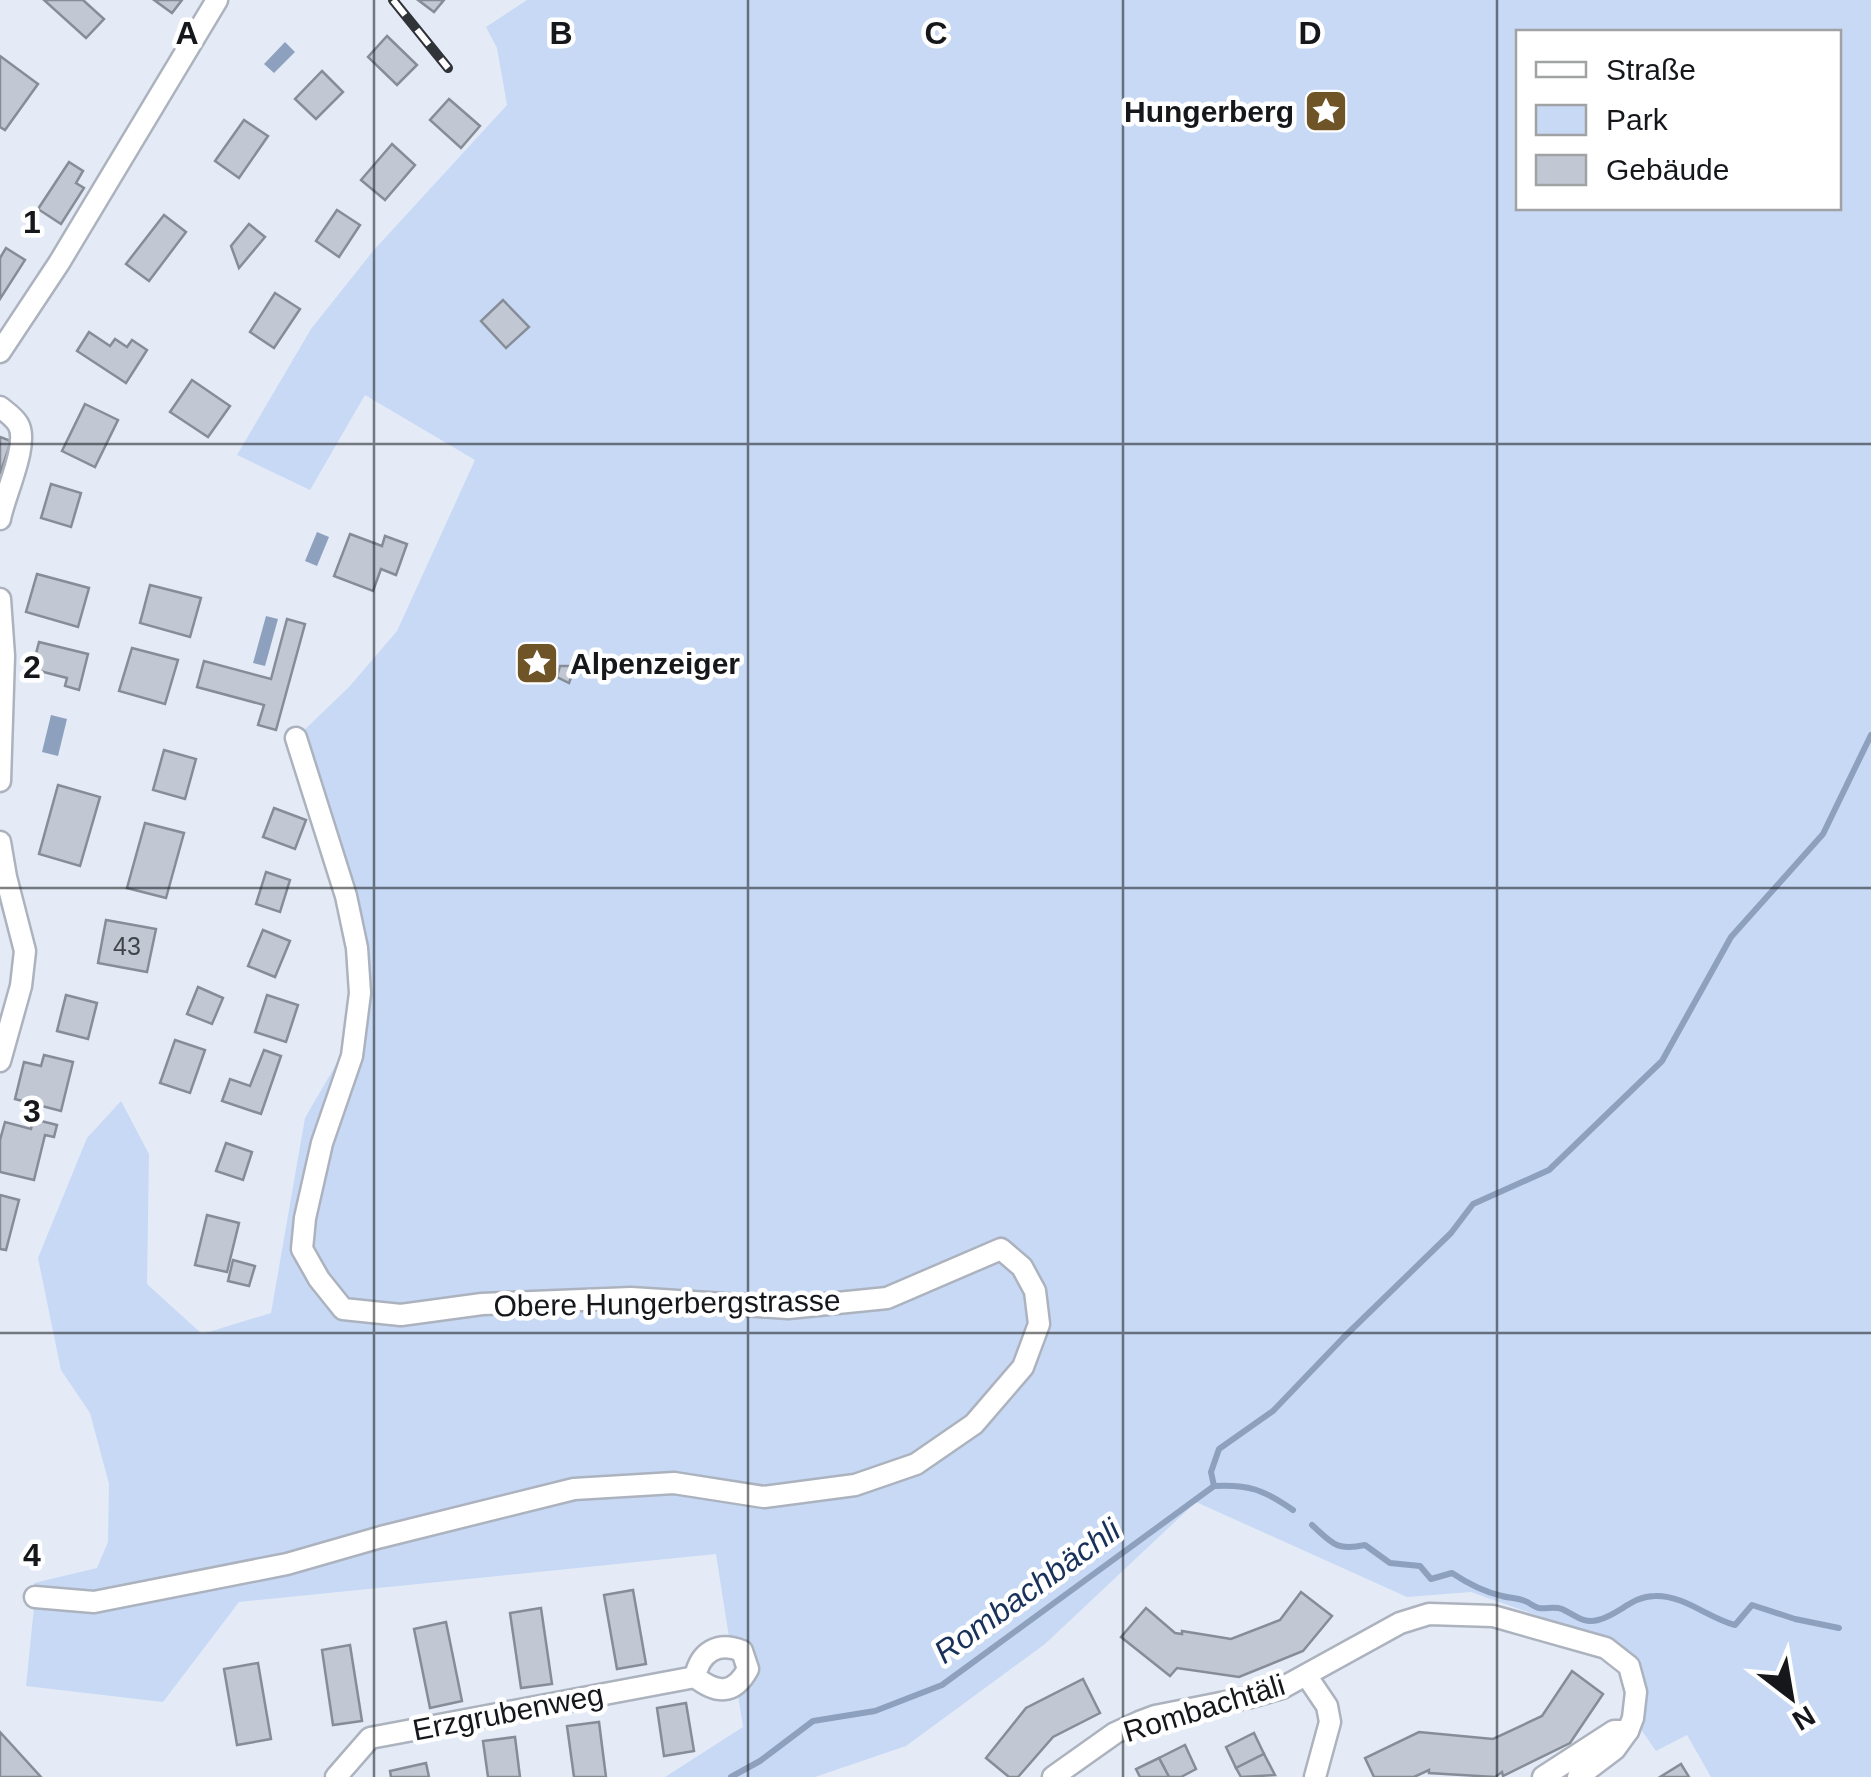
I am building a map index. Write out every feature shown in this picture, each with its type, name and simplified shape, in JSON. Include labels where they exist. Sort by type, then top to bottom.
[{"type":"street","points":[[0,352],[217,0]]},
{"type":"street","points":[[0,406],[18,422],[23,436],[0,520]]},
{"type":"street","points":[[0,599],[4,656],[0,781]]},
{"type":"street","name":"Obere Hungerbergstrasse","points":[[35,1596],[94,1602],[286,1564],[574,1489],[674,1483],[764,1497],[856,1484],[916,1464],[974,1424],[1023,1368],[1039,1324],[1035,1291],[1022,1267],[1001,1249],[888,1298],[788,1308],[631,1298],[482,1304],[401,1315],[343,1309],[319,1280],[302,1249],[322,1142],[352,1056],[360,993],[358,963],[346,896],[296,738]]},
{"type":"street","points":[[0,842],[26,951],[21,986],[0,1061]]},
{"type":"street","name":"Rombachtäli","points":[[1054,1777],[1115,1733],[1139,1722],[1282,1688],[1400,1623],[1429,1614],[1493,1616],[1606,1648],[1629,1666],[1636,1692],[1628,1731]]},
{"type":"street","name":"Rombachtäli","points":[[1306,1675],[1327,1706],[1330,1722],[1315,1777]]},
{"type":"street","name":"Erzgrubenweg","points":[[336,1777],[370,1738],[696,1677]]},
{"type":"street","points":[[1543,1777],[1614,1731],[1628,1731]]},
{"type":"street","points":[[1578,1777],[1615,1749],[1628,1731]]},
{"type":"green space","points":[[527,0],[1871,0],[1871,1777],[1711,1777],[1687,1735],[1656,1751],[1633,1718],[1615,1643],[1471,1592],[1407,1597],[1196,1502],[1045,1644],[906,1746],[815,1777],[665,1777],[743,1727],[716,1554],[239,1602],[163,1702],[26,1686],[34,1583],[97,1568],[108,1542],[109,1484],[90,1413],[61,1370],[38,1258],[87,1138],[121,1101],[149,1154],[147,1284],[202,1334],[271,1313],[305,1118],[356,1030],[360,993],[296,738],[349,687],[397,631],[475,460],[365,395],[310,490],[237,455],[311,329],[373,251],[507,105],[497,48],[486,27]]},
{"type":"shaded area","points":[[285,42],[295,52],[274,73],[264,64]]},
{"type":"shaded area","points":[[317,532],[329,537],[317,566],[305,561]]},
{"type":"shaded area","points":[[266,616],[278,619],[265,666],[253,663]]},
{"type":"shaded area","points":[[51,715],[67,719],[58,756],[42,752]]},
{"type":"building","points":[[44,0],[83,0],[104,19],[86,38]]},
{"type":"building","points":[[154,0],[182,0],[172,13]]},
{"type":"building","points":[[418,0],[444,0],[434,12]]},
{"type":"building","points":[[387,36],[417,65],[397,85],[368,57]]},
{"type":"building","points":[[0,56],[38,84],[5,130],[0,127]]},
{"type":"building","points":[[322,71],[343,92],[316,119],[295,99]]},
{"type":"building","points":[[449,99],[480,126],[461,148],[430,120]]},
{"type":"building","points":[[244,120],[268,136],[239,178],[215,161]]},
{"type":"building","points":[[392,144],[415,165],[385,200],[361,180]]},
{"type":"building","points":[[69,162],[83,171],[76,183],[84,188],[61,224],[38,209]]},
{"type":"building","points":[[337,210],[360,225],[339,257],[316,241]]},
{"type":"building","points":[[164,215],[186,232],[149,281],[126,264]]},
{"type":"building","points":[[249,224],[265,237],[239,268],[231,246]]},
{"type":"building","points":[[6,248],[25,260],[0,299],[0,258]]},
{"type":"building","points":[[275,293],[300,309],[274,348],[250,332]]},
{"type":"building","points":[[503,300],[529,327],[506,348],[481,321]]},
{"type":"building","points":[[89,332],[110,346],[115,339],[127,347],[132,340],[147,350],[126,383],[77,351]]},
{"type":"building","points":[[192,380],[230,406],[208,437],[170,412]]},
{"type":"building","points":[[85,404],[118,420],[95,467],[62,451]]},
{"type":"building","points":[[0,437],[11,441],[0,474]]},
{"type":"building","points":[[51,484],[81,493],[71,527],[41,518]]},
{"type":"building","points":[[350,534],[382,546],[385,536],[407,544],[396,575],[381,569],[373,591],[334,576]]},
{"type":"building","points":[[37,574],[89,588],[78,627],[26,612]]},
{"type":"building","points":[[150,585],[201,598],[190,637],[140,623]]},
{"type":"building","points":[[287,619],[305,624],[276,730],[258,725],[264,705],[197,687],[204,661],[271,679]]},
{"type":"building","points":[[39,642],[88,654],[79,690],[65,686],[67,678],[32,669]]},
{"type":"building","points":[[132,648],[178,660],[165,704],[119,691]]},
{"type":"building","points":[[560,666],[575,666],[569,683],[557,677]]},
{"type":"building","points":[[164,750],[196,759],[185,799],[153,790]]},
{"type":"building","points":[[58,785],[100,797],[80,866],[39,854]]},
{"type":"building","points":[[274,808],[306,820],[295,849],[263,837]]},
{"type":"building","points":[[145,823],[184,833],[166,898],[127,888]]},
{"type":"building","points":[[266,872],[290,880],[280,912],[256,904]]},
{"type":"building","points":[[106,920],[156,929],[147,972],[98,963]]},
{"type":"building","points":[[263,930],[290,941],[275,977],[248,966]]},
{"type":"building","points":[[198,987],[223,998],[212,1024],[187,1014]]},
{"type":"building","points":[[66,995],[97,1003],[88,1039],[57,1031]]},
{"type":"building","points":[[267,995],[298,1005],[286,1042],[255,1032]]},
{"type":"building","points":[[175,1040],[205,1050],[190,1093],[160,1083]]},
{"type":"building","points":[[264,1050],[281,1056],[261,1114],[222,1101],[230,1079],[250,1086]]},
{"type":"building","points":[[44,1055],[73,1062],[61,1111],[15,1099],[24,1062],[41,1066]]},
{"type":"building","points":[[33,1119],[57,1125],[54,1137],[45,1135],[34,1180],[0,1172],[0,1140],[5,1122],[31,1129]]},
{"type":"building","points":[[226,1143],[252,1152],[243,1180],[216,1171]]},
{"type":"building","points":[[0,1195],[19,1200],[6,1250],[0,1249]]},
{"type":"building","points":[[207,1215],[239,1223],[227,1272],[195,1265]]},
{"type":"building","points":[[233,1260],[255,1266],[249,1286],[228,1281]]},
{"type":"building","points":[[633,1590],[646,1664],[617,1669],[604,1595]]},
{"type":"building","points":[[1301,1592],[1332,1616],[1303,1651],[1239,1677],[1177,1668],[1170,1676],[1121,1637],[1146,1608],[1175,1633],[1231,1639],[1280,1620]]},
{"type":"building","points":[[541,1608],[552,1684],[521,1688],[510,1613]]},
{"type":"building","points":[[446,1622],[462,1701],[430,1708],[414,1629]]},
{"type":"building","points":[[350,1645],[362,1721],[333,1725],[322,1650]]},
{"type":"building","points":[[258,1663],[271,1739],[237,1745],[224,1669]]},
{"type":"building","points":[[1572,1671],[1603,1694],[1570,1743],[1503,1776],[1502,1772],[1495,1777],[1429,1770],[1414,1777],[1374,1777],[1365,1758],[1419,1732],[1493,1739],[1542,1716]]},
{"type":"building","points":[[1083,1679],[1100,1713],[1053,1737],[1018,1777],[1009,1777],[986,1758],[1026,1708]]},
{"type":"building","points":[[686,1703],[694,1751],[664,1756],[657,1708]]},
{"type":"building","points":[[599,1722],[606,1777],[574,1777],[567,1726]]},
{"type":"building","points":[[0,1732],[41,1777],[0,1777]]},
{"type":"building","points":[[1254,1733],[1264,1754],[1236,1768],[1226,1747]]},
{"type":"building","points":[[515,1737],[520,1777],[488,1777],[483,1741]]},
{"type":"building","points":[[1185,1745],[1196,1769],[1181,1777],[1169,1777],[1159,1758]]},
{"type":"building","points":[[1264,1754],[1275,1775],[1241,1777],[1236,1768]]},
{"type":"building","points":[[1159,1758],[1169,1777],[1140,1777],[1136,1769]]},
{"type":"building","points":[[426,1763],[429,1777],[391,1777],[390,1771]]},
{"type":"building","points":[[1681,1764],[1689,1777],[1660,1777]]},
{"type":"waterway","points":[[1214,1486],[1211,1472],[1219,1449],[1273,1411],[1451,1233],[1473,1204],[1549,1170],[1662,1061],[1731,937],[1823,834],[1871,735]]},
{"type":"waterway","name":"Rombachbächli","points":[[731,1777],[760,1761],[813,1721],[875,1711],[942,1685],[1214,1486],[1256,1490],[1293,1510]]},
{"type":"waterway","name":"Rombachbächli","points":[[1312,1525],[1336,1544],[1365,1545],[1390,1563],[1420,1566],[1431,1579],[1452,1573],[1489,1592],[1539,1608],[1559,1608],[1588,1621],[1606,1618],[1639,1599],[1655,1596],[1676,1599],[1735,1625],[1752,1605],[1839,1628]]},
{"type":"railway","points":[[393,0],[448,68]]},
{"type":"place","name":"Hungerberg","points":[[1326,111]]},
{"type":"place","name":"Alpenzeiger","points":[[537,663]]}]
